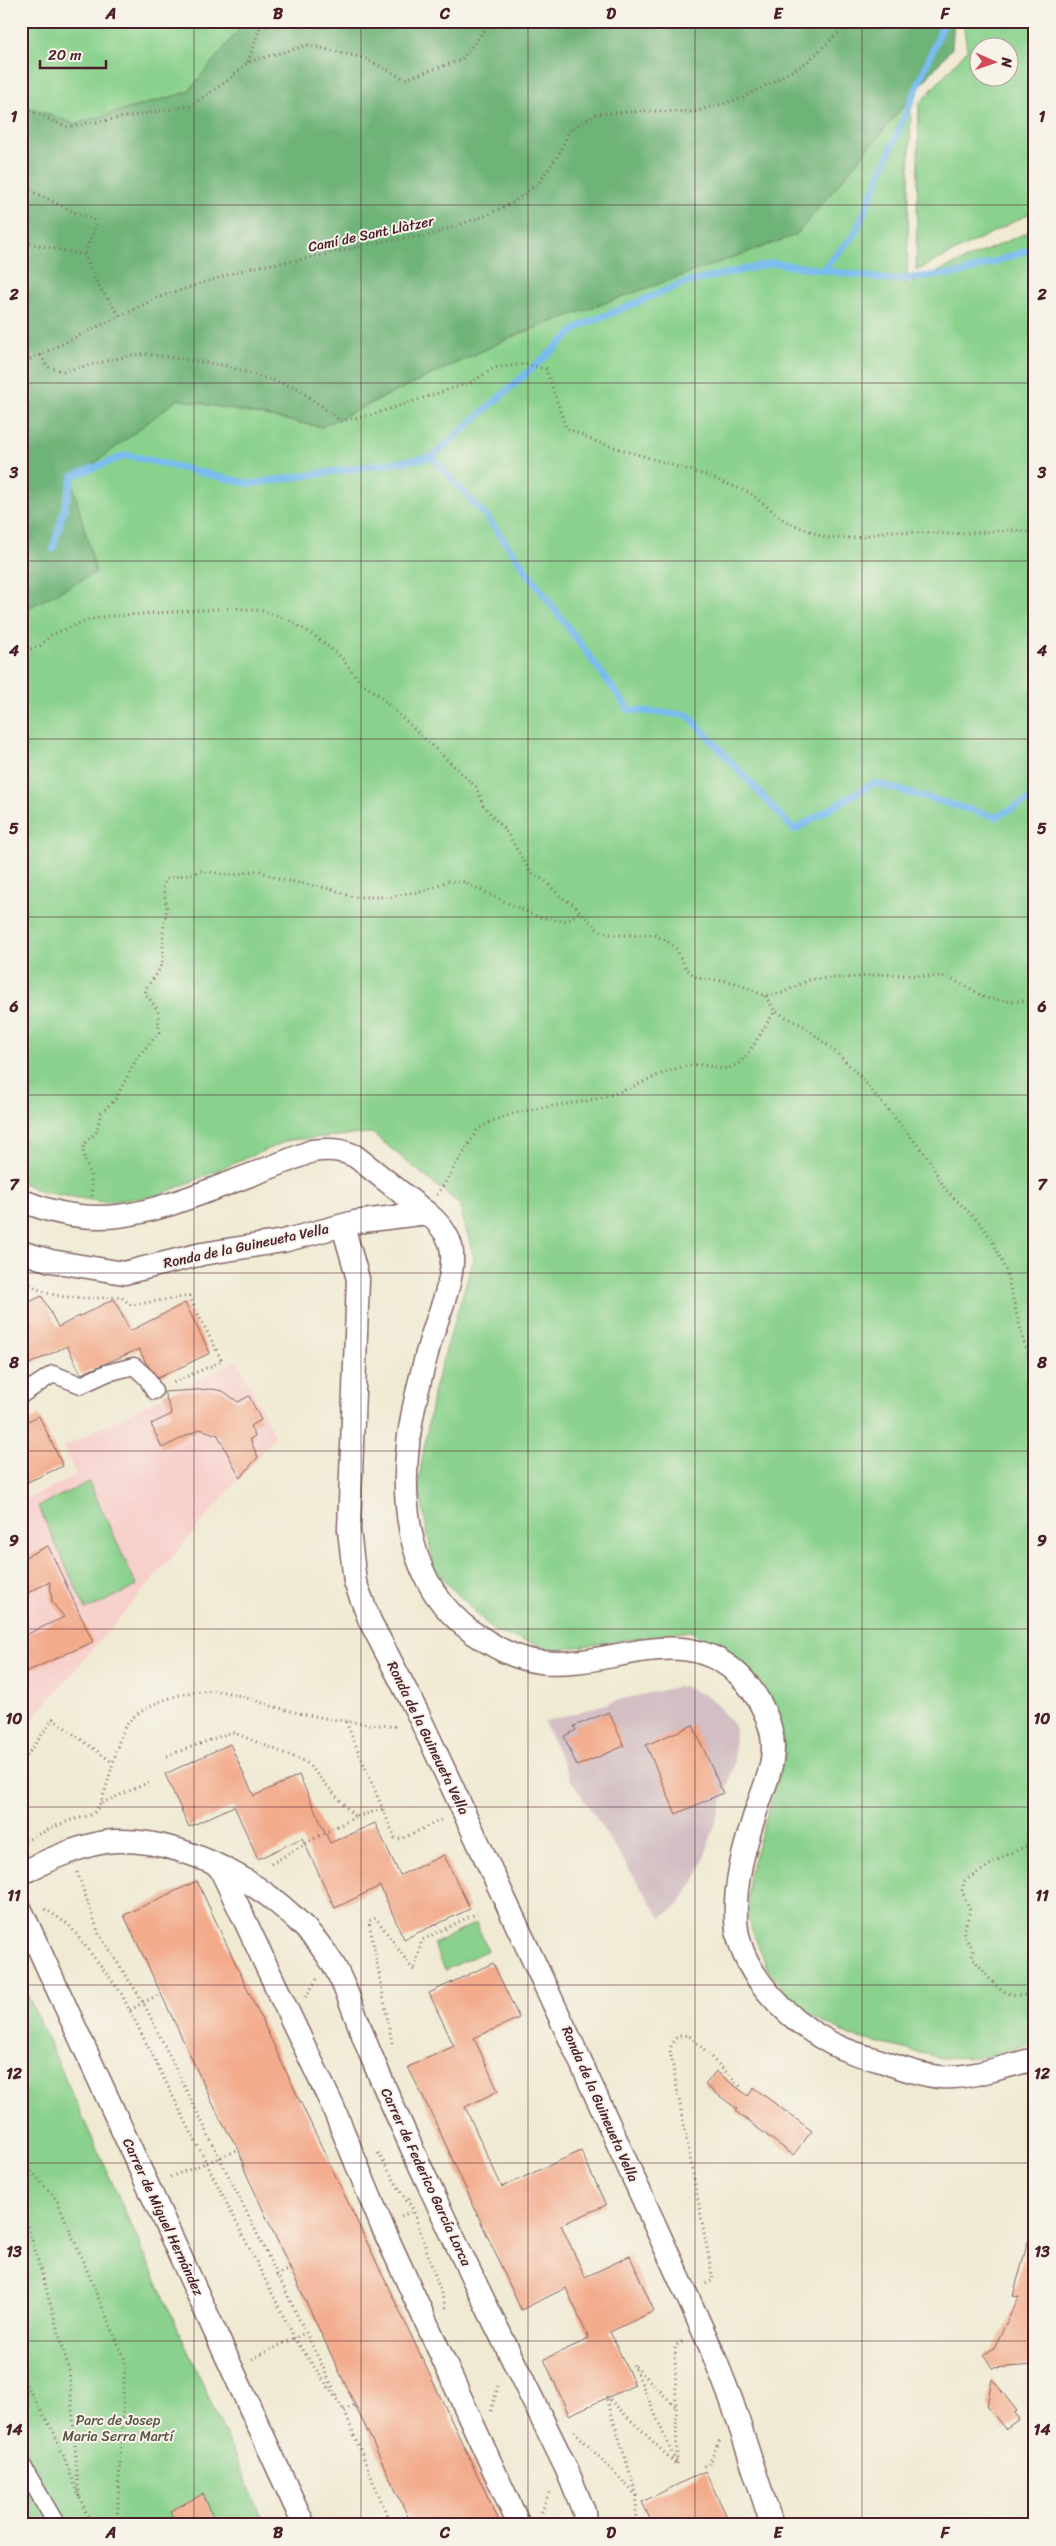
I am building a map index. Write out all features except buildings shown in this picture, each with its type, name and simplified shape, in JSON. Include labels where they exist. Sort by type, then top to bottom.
[{"type":"street","points":[[21,1200],[50,1210],[80,1216],[116,1217],[157,1210],[312,1151],[328,1149],[344,1151],[355,1156],[427,1213],[437,1222],[449,1240],[452,1266],[430,1344],[410,1432],[406,1457],[405,1496],[408,1522],[415,1550],[424,1578],[434,1593],[463,1625],[511,1655],[528,1660],[558,1663],[603,1658],[667,1647],[681,1647],[713,1657],[738,1674],[768,1720],[773,1749],[768,1777],[743,1854],[736,1885],[736,1925],[747,1960],[772,1996],[803,2026],[831,2043],[923,2074],[942,2077],[958,2076],[1035,2059]]},
{"type":"street","points":[[343,1226],[427,1213]]},
{"type":"street","name":"Ronda de la Guineueta Vella","points":[[21,1252],[51,1261],[124,1273],[202,1254],[283,1242],[343,1226],[358,1279],[348,1530],[352,1565],[361,1599],[417,1712],[559,2014],[710,2346],[732,2402],[772,2525]]},
{"type":"street","points":[[21,1395],[53,1374],[81,1385],[107,1373],[134,1366],[147,1378],[154,1391]]},
{"type":"street","name":"Carrer de Federico García Lorca","points":[[21,1874],[62,1854],[116,1841],[165,1846],[220,1868],[260,1888],[290,1912],[312,1934],[334,1965],[382,2081],[436,2200],[567,2470],[584,2512],[585,2525]]},
{"type":"street","points":[[220,1868],[334,2106],[382,2226],[519,2525]]},
{"type":"street","name":"Carrer de Miguel Hernández","points":[[21,1910],[304,2525]]},
{"type":"street","points":[[21,2463],[57,2525]]},
{"type":"path","points":[[248,62],[262,21]]},
{"type":"path","points":[[21,106],[66,127],[190,106],[227,81],[248,62],[308,45],[364,58],[405,79],[461,60],[492,21]]},
{"type":"path","name":"Camí de Sant Llàtzer","points":[[21,364],[159,297],[250,268],[304,259],[384,241],[430,235],[487,215],[512,203],[538,184],[560,154],[569,131],[596,114],[647,111],[694,112],[743,98],[806,63],[851,21]]},
{"type":"path","points":[[21,186],[76,213],[92,218],[96,225],[84,255],[100,288],[120,316]]},
{"type":"path","points":[[21,238],[29,243],[84,255]]},
{"type":"path","points":[[41,355],[47,367],[64,371],[132,355],[146,354],[223,365],[296,388],[341,421],[371,415],[472,382],[494,368],[525,364],[546,370],[566,428],[597,442],[705,475],[750,493],[785,521],[826,538],[855,538],[888,531],[952,534],[1014,530],[1035,533]]},
{"type":"path","points":[[21,652],[40,646],[51,635],[87,620],[109,616],[234,608],[264,611],[287,619],[315,636],[341,657],[360,682],[376,693],[476,787],[483,805],[508,834],[530,872],[545,881],[562,898],[574,905],[598,930],[614,935],[654,935],[666,940],[676,949],[686,968],[696,978],[733,982],[765,996],[775,1011],[805,1028],[845,1061],[926,1155],[945,1189],[981,1224],[992,1240],[1006,1271],[1025,1347],[1035,1364]]},
{"type":"path","points":[[80,1216],[93,1203],[91,1177],[83,1154],[84,1144],[96,1132],[101,1113],[115,1100],[137,1058],[159,1032],[158,1010],[145,993],[146,988],[157,974],[163,960],[163,931],[167,908],[163,888],[166,879],[201,871],[234,874],[258,870],[278,879],[332,889],[353,897],[391,897],[423,892],[447,881],[463,882],[538,917],[563,921],[569,920],[579,912]]},
{"type":"path","points":[[765,996],[782,992],[811,980],[879,974],[946,977],[970,988],[985,998],[1006,1002],[1035,1001]]},
{"type":"path","points":[[427,1213],[446,1179],[481,1127],[535,1108],[558,1107],[605,1097],[663,1074],[694,1065],[713,1069],[734,1066],[740,1063],[775,1011]]},
{"type":"path","points":[[21,1274],[30,1286],[51,1294],[85,1298],[120,1297],[131,1305],[189,1296],[222,1361],[154,1391]]},
{"type":"path","points":[[102,1804],[112,1762],[125,1727],[140,1710],[168,1699],[202,1690],[237,1695],[280,1708],[346,1721],[407,1728]]},
{"type":"path","points":[[21,1764],[53,1718],[112,1762]]},
{"type":"path","points":[[346,1721],[395,1838],[401,1839],[441,1820]]},
{"type":"path","points":[[167,1756],[232,1732],[306,1762],[355,1817]]},
{"type":"path","points":[[25,1841],[66,1822],[93,1814],[102,1804],[152,1781]]},
{"type":"path","points":[[271,1864],[355,1817],[383,1809]]},
{"type":"path","points":[[1035,1842],[1003,1857],[964,1881],[962,1891],[970,1910],[963,1928],[964,1938],[974,1948],[972,1957],[992,1984],[1002,1992],[1025,1997],[1035,1994]]},
{"type":"path","points":[[75,1866],[99,1934],[143,2002],[276,2276],[344,2410],[391,2525]]},
{"type":"path","points":[[45,1909],[69,1925],[120,1990],[295,2339],[344,2410]]},
{"type":"path","points":[[392,2044],[369,1921],[376,1918],[414,1971],[422,1940],[477,1914]]},
{"type":"path","points":[[302,2003],[321,1973]]},
{"type":"path","points":[[130,2010],[161,1993]]},
{"type":"path","points":[[704,2284],[713,2280],[670,2051],[672,2042],[677,2036],[684,2034],[691,2037],[743,2089]]},
{"type":"path","points":[[170,2177],[239,2150]]},
{"type":"path","points":[[378,2152],[429,2236]]},
{"type":"path","points":[[21,2160],[57,2200],[125,2360],[117,2525]]},
{"type":"path","points":[[407,2192],[448,2314]]},
{"type":"path","points":[[22,2205],[69,2369],[79,2496]]},
{"type":"path","points":[[394,2220],[419,2208]]},
{"type":"path","points":[[276,2276],[290,2268]]},
{"type":"path","points":[[252,2359],[306,2333]]},
{"type":"path","points":[[677,2465],[675,2346],[683,2341]]},
{"type":"path","points":[[675,2406],[633,2364],[677,2465]]},
{"type":"path","points":[[21,2376],[54,2433],[91,2525]]},
{"type":"path","points":[[490,2417],[500,2378]]},
{"type":"path","points":[[635,2525],[637,2496],[606,2396],[677,2465]]},
{"type":"path","points":[[344,2410],[355,2405]]},
{"type":"path","points":[[570,2427],[637,2496]]},
{"type":"path","points":[[704,2466],[709,2464],[721,2436]]},
{"type":"path","points":[[538,2525],[554,2481]]},
{"type":"shaded area","points":[[237,1360],[275,1437],[21,1733],[21,1537],[30,1532],[21,1514],[21,1502],[76,1475],[63,1447]]},
{"type":"shaded area","points":[[682,1686],[710,1697],[735,1727],[734,1766],[700,1871],[681,1903],[661,1918],[571,1780],[544,1722],[627,1698]]},
{"type":"green space","points":[[21,21],[246,21],[188,92],[75,124],[21,104]]},
{"type":"green space","points":[[246,21],[954,21],[952,48],[796,235],[518,334],[321,427],[178,399],[72,481],[96,572],[21,612],[21,227],[26,224],[21,220],[21,104],[75,124],[188,92]]},
{"type":"green space","points":[[963,21],[1035,21],[1035,211],[916,271],[919,104],[967,50]]},
{"type":"green space","points":[[911,97],[907,285],[1035,229],[1035,2043],[983,2057],[942,2058],[850,2036],[798,2008],[768,1970],[748,1920],[749,1875],[785,1755],[779,1719],[750,1671],[690,1631],[555,1650],[495,1632],[435,1571],[418,1485],[434,1389],[474,1258],[459,1204],[372,1133],[289,1140],[157,1196],[103,1202],[42,1192],[21,1182],[21,612],[96,572],[71,481],[178,399],[321,427],[518,334],[796,235]]},
{"type":"green space","points":[[89,1482],[137,1586],[86,1610],[38,1506]]},
{"type":"green space","points":[[476,1923],[488,1950],[445,1970],[433,1944]]},
{"type":"green space","name":"Parc de Josep Maria Serra Martí","points":[[21,1980],[266,2525],[21,2525]]},
{"type":"waterway","points":[[823,269],[855,234],[945,21]]},
{"type":"waterway","points":[[432,457],[580,326],[684,283],[774,263],[891,280],[962,273],[1035,248]]},
{"type":"waterway","points":[[53,549],[73,476],[127,455],[250,484],[432,457],[486,516],[629,710],[688,715],[794,830],[874,783],[996,817],[1035,797]]}]
